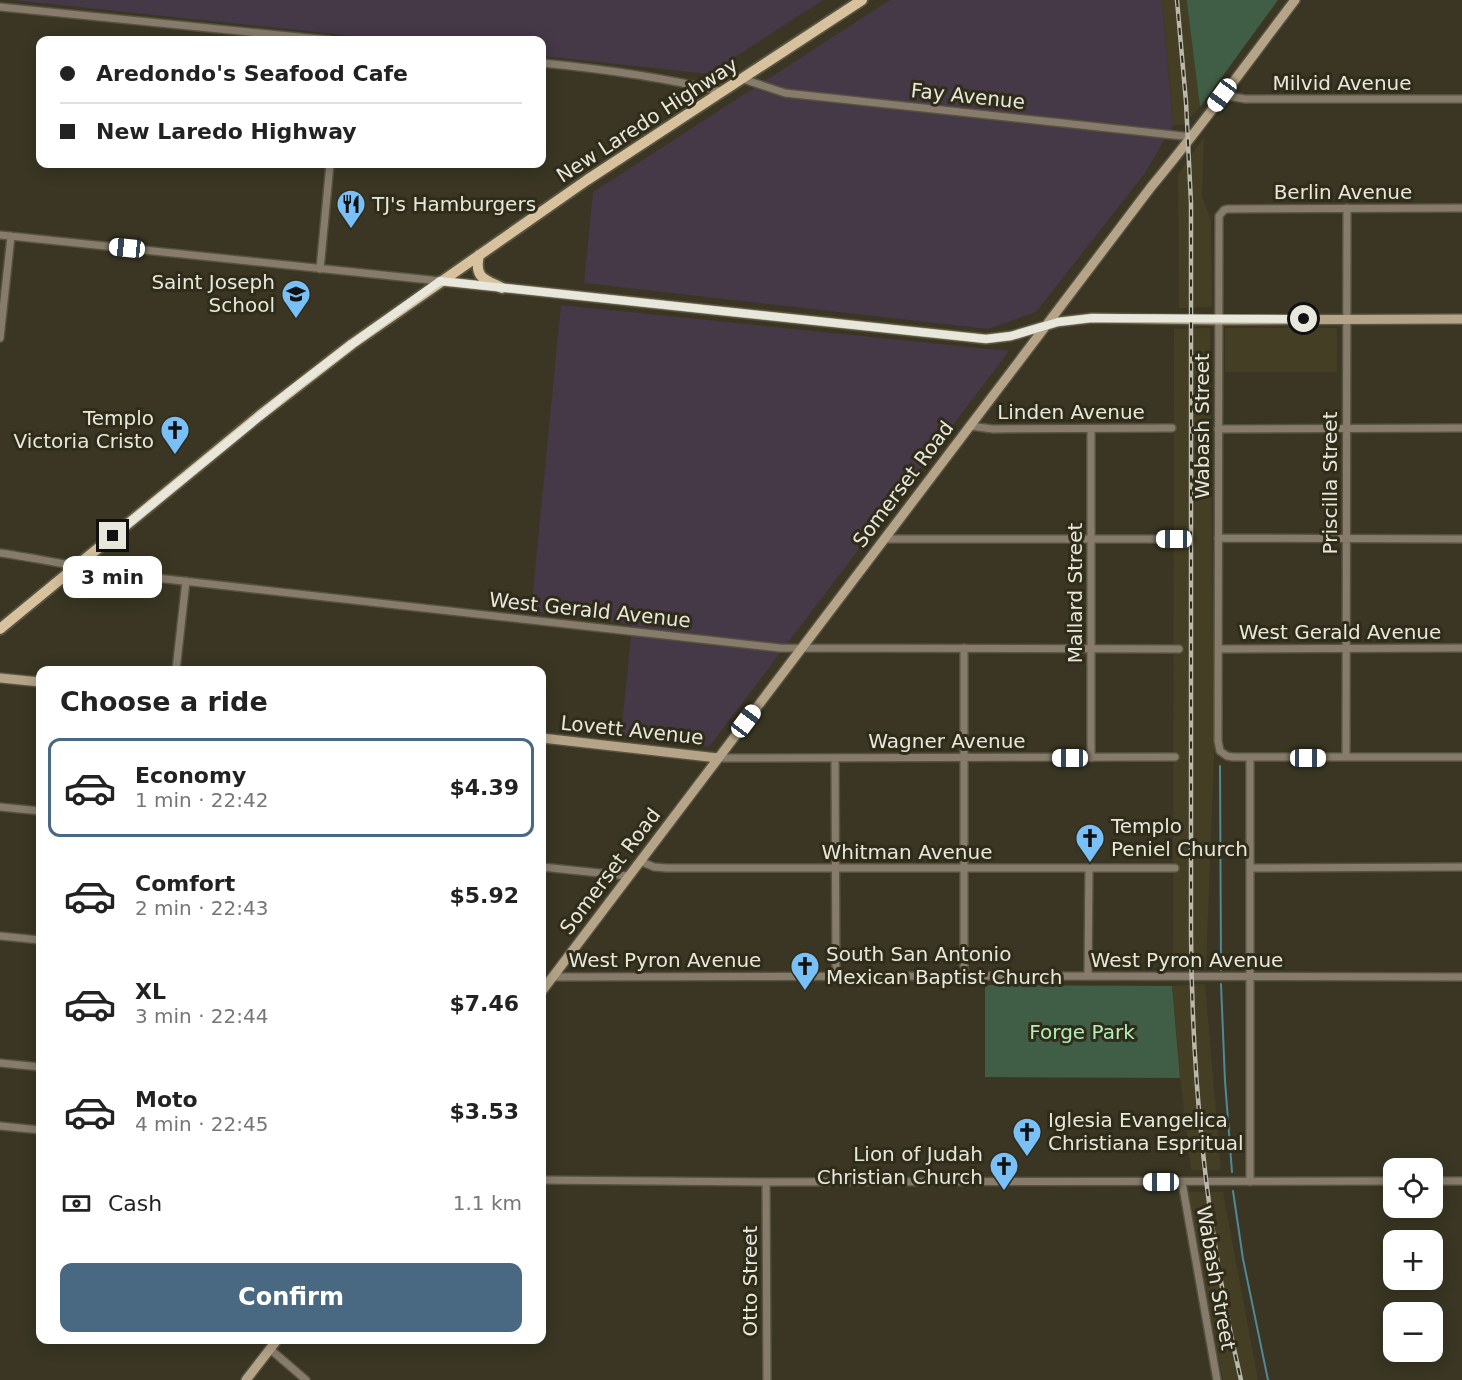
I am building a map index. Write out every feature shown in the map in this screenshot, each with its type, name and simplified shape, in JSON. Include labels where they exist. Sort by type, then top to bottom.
[{"type":"main road","name":"New Laredo Highway","points":[[0,629],[259,416],[352,344],[587,180],[862,0]]},
{"type":"main road","name":"Somerset Road","points":[[546,985],[1150,187],[1192,137],[1295,0]]},
{"type":"main road","points":[[479,255],[477,270],[479,275],[502,288]]},
{"type":"main road","points":[[440,281],[972,338],[1005,337],[1067,320],[1092,318],[1462,319]]},
{"type":"main road","points":[[0,678],[36,682]]},
{"type":"main road","name":"Lovett Avenue","points":[[546,738],[718,758]]},
{"type":"main road","points":[[246,1380],[274,1344]]},
{"type":"street","points":[[0,7],[289,36]]},
{"type":"street","points":[[546,63],[683,82],[723,92]]},
{"type":"street","name":"Fay Avenue","points":[[743,78],[785,93],[1192,137]]},
{"type":"street","name":"Milvid Avenue","points":[[1222,95],[1245,99],[1462,99]]},
{"type":"street","points":[[320,269],[330,168]]},
{"type":"street","name":"Priscilla Street","points":[[1346,758],[1347,208]]},
{"type":"street","name":"Berlin Avenue","points":[[1224,210],[1462,208]]},
{"type":"street","name":"Wabash Street","points":[[1224,210],[1218,220],[1218,741],[1220,751],[1227,756],[1250,758]]},
{"type":"street","points":[[0,235],[440,281]]},
{"type":"street","points":[[0,338],[11,236]]},
{"type":"street","name":"Linden Avenue","points":[[970,426],[993,429],[1172,428]]},
{"type":"street","name":"Mallard Street","points":[[1091,429],[1091,758]]},
{"type":"street","points":[[1218,429],[1462,429]]},
{"type":"street","points":[[1218,538],[1462,539]]},
{"type":"street","points":[[884,539],[1174,539]]},
{"type":"street","name":"West Gerald Avenue","points":[[0,553],[130,575],[780,648],[1179,649]]},
{"type":"street","points":[[176,666],[186,581]]},
{"type":"street","points":[[964,648],[964,976]]},
{"type":"street","name":"West Gerald Avenue","points":[[1219,649],[1462,648]]},
{"type":"street","name":"Wagner Avenue","points":[[718,758],[1175,758]]},
{"type":"street","points":[[835,758],[836,976]]},
{"type":"street","points":[[1250,1182],[1250,758],[1462,758]]},
{"type":"street","points":[[0,807],[36,811]]},
{"type":"street","name":"Whitman Avenue","points":[[639,861],[654,867],[667,868],[1175,868]]},
{"type":"street","points":[[546,867],[628,876]]},
{"type":"street","points":[[1250,868],[1462,867]]},
{"type":"street","points":[[1088,976],[1089,868]]},
{"type":"street","points":[[0,936],[36,940]]},
{"type":"street","name":"West Pyron Avenue","points":[[552,977],[1462,977]]},
{"type":"street","points":[[0,1063],[36,1067]]},
{"type":"street","points":[[0,1126],[36,1130]]},
{"type":"street","points":[[546,1180],[1383,1181]]},
{"type":"street","points":[[1443,1181],[1462,1181]]},
{"type":"street","name":"Otto Street","points":[[766,1182],[767,1380]]},
{"type":"street","name":"Wabash Street","points":[[1182,1182],[1216,1380]]},
{"type":"street","points":[[270,1349],[306,1380]]},
{"type":"shaded area","points":[[12,0],[823,0],[709,74],[546,56],[546,36],[354,36]]},
{"type":"shaded area","points":[[890,0],[1162,0],[1173,125],[1145,173],[1036,312],[988,329],[584,283],[593,192]]},
{"type":"shaded area","points":[[1162,0],[1187,0],[1200,107],[1183,125],[1173,125]]},
{"type":"shaded area","points":[[1204,137],[1202,196],[1211,220],[1212,307],[1179,308],[1178,174]]},
{"type":"shaded area","points":[[561,305],[1009,351],[709,747],[621,735],[632,625],[531,611]]},
{"type":"shaded area","points":[[1210,328],[1214,758],[1206,967],[1173,967],[1174,329]]},
{"type":"shaded area","points":[[1225,328],[1337,328],[1337,372],[1225,372]]},
{"type":"shaded area","points":[[1205,984],[1221,1170],[1191,1170],[1172,986]]},
{"type":"shaded area","points":[[1189,1192],[1223,1192],[1258,1380],[1223,1380]]},
{"type":"green space","points":[[1187,0],[1278,0],[1200,107],[1187,3]]},
{"type":"green space","name":"Forge Park","points":[[985,985],[1172,986],[1180,1078],[985,1077]]},
{"type":"waterway","points":[[1220,766],[1221,970]]},
{"type":"waterway","points":[[1221,984],[1232,1172]]},
{"type":"waterway","points":[[1233,1191],[1243,1259],[1268,1380]]},
{"type":"railway","points":[[1177,0],[1186,102],[1191,203],[1191,934],[1194,1046],[1211,1214],[1219,1270],[1241,1380]]},
{"type":"place","name":"TJ's Hamburgers","points":[[351,230]]},
{"type":"place","name":"Saint Joseph School","points":[[296,320]]},
{"type":"place","name":"Templo Victoria Cristo","points":[[175,456]]},
{"type":"place","name":"Templo Peniel Church","points":[[1090,864]]},
{"type":"place","name":"South San Antonio Mexican Baptist Church","points":[[805,992]]},
{"type":"place","name":"Iglesia Evangelica Christiana Espritual","points":[[1027,1158]]},
{"type":"place","name":"Lion of Judah Christian Church","points":[[1004,1192]]},
{"type":"route","points":[[113,536],[288,393],[440,281],[986,339],[1011,336],[1068,320],[1092,318],[1304,319]]}]
